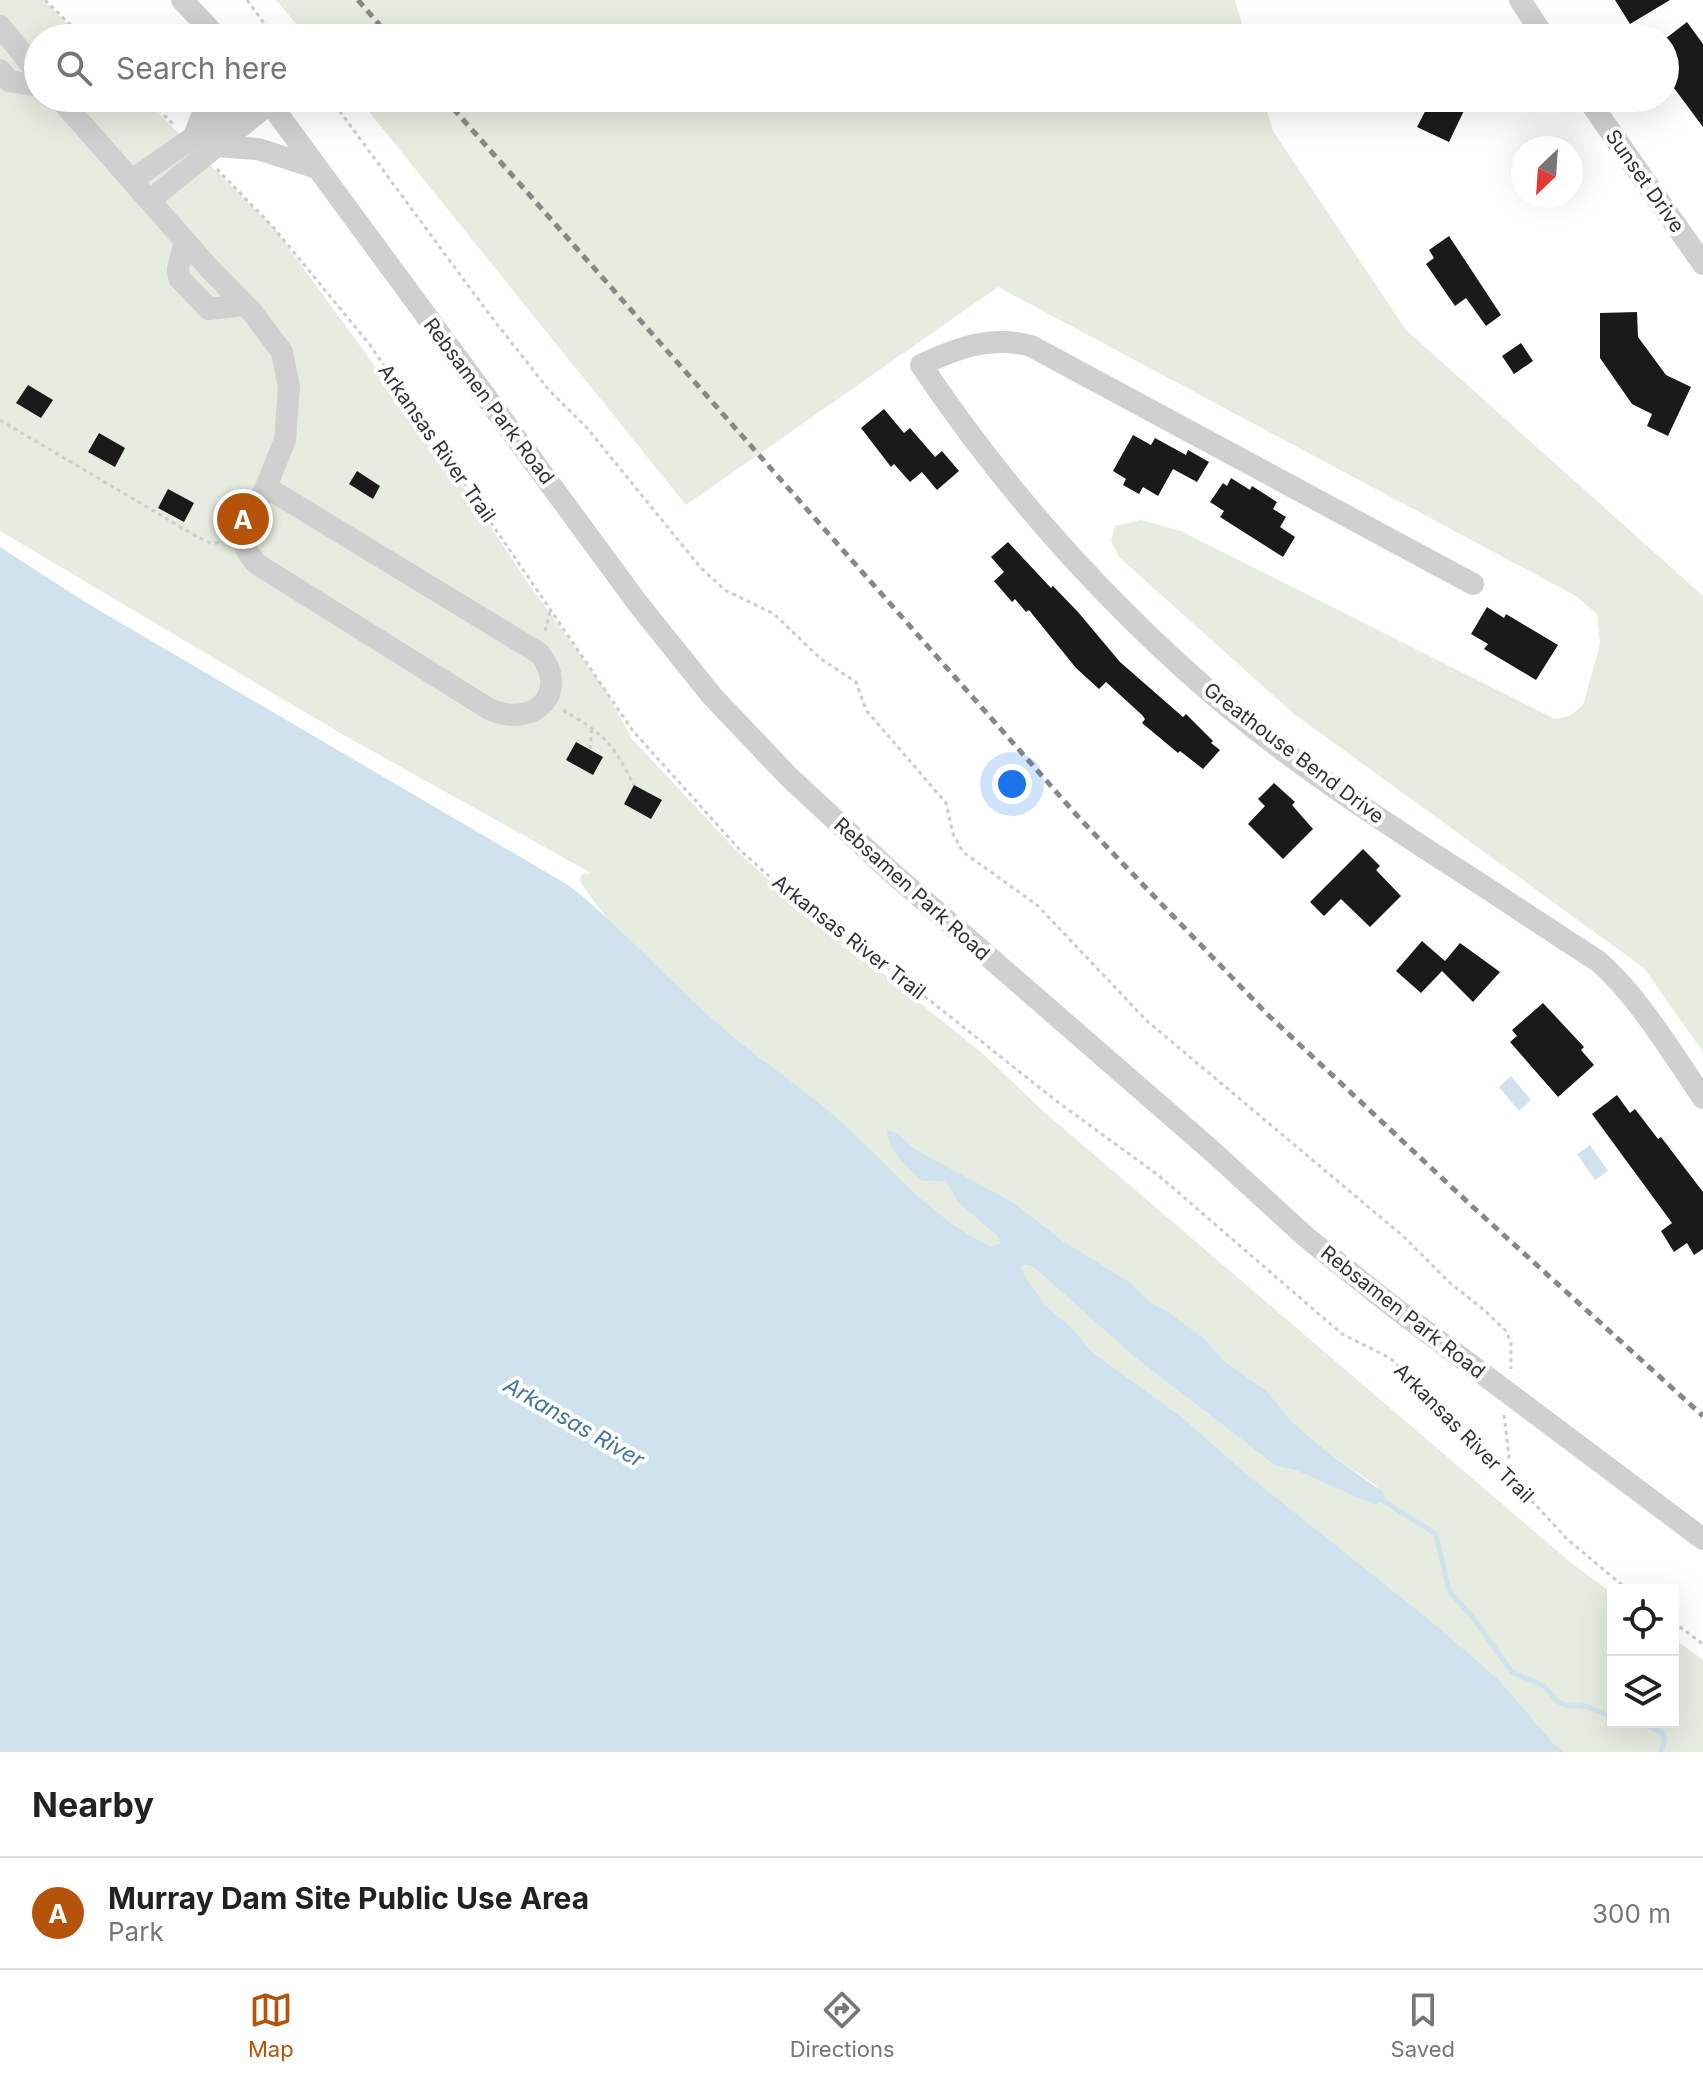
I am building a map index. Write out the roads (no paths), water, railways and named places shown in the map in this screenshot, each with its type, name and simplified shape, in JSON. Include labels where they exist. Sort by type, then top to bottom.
[{"type":"street","points":[[182,0],[198,24]]},
{"type":"street","points":[[1520,0],[1536,24]]},
{"type":"street","points":[[0,26],[24,56]]},
{"type":"street","points":[[0,70],[9,81],[24,84]]},
{"type":"street","points":[[71,112],[245,305],[282,352],[289,404],[285,440],[266,487],[246,523],[242,541],[257,564],[501,715],[519,716],[537,710],[545,700],[550,687],[550,671],[539,653],[266,487]]},
{"type":"street","points":[[204,146],[208,112]]},
{"type":"street","points":[[150,200],[204,146],[247,112]]},
{"type":"street","name":"Rebsamen Park Road","points":[[272,112],[317,168],[639,605],[712,696],[762,750],[889,870],[1200,1140],[1306,1237],[1703,1539]]},
{"type":"street","name":"Sunset Drive","points":[[1597,112],[1703,264]]},
{"type":"street","points":[[132,180],[204,146],[258,149],[317,168]]},
{"type":"street","name":"Greathouse Bend Drive","points":[[1473,584],[1031,346],[998,340],[972,344],[921,365],[998,468],[1069,554],[1182,667],[1292,757],[1394,829],[1608,969],[1651,1023],[1703,1098]]},
{"type":"water","name":"Arkansas River","points":[[0,547],[90,605],[568,885],[716,1022],[834,1116],[931,1208],[968,1234],[990,1246],[1000,1244],[998,1237],[958,1202],[943,1181],[922,1181],[911,1170],[894,1151],[887,1130],[897,1133],[915,1149],[1014,1203],[1063,1241],[1131,1283],[1151,1303],[1205,1339],[1224,1361],[1267,1391],[1290,1420],[1331,1455],[1383,1492],[1385,1499],[1374,1505],[1295,1470],[1276,1466],[1132,1355],[1036,1269],[1021,1266],[1045,1305],[1073,1329],[1091,1351],[1183,1418],[1244,1472],[1437,1626],[1499,1680],[1564,1752],[0,1752]]},
{"type":"water","points":[[1511,1076],[1531,1100],[1519,1111],[1499,1087]]},
{"type":"water","points":[[1590,1145],[1608,1171],[1595,1180],[1577,1154]]},
{"type":"waterway","points":[[1379,1498],[1436,1534],[1449,1591],[1474,1619],[1512,1672],[1544,1686],[1558,1702],[1567,1706],[1585,1706],[1607,1715]]},
{"type":"waterway","points":[[1651,1728],[1661,1732],[1665,1740],[1661,1752]]},
{"type":"railway","points":[[358,0],[379,24]]},
{"type":"railway","points":[[456,112],[1081,820],[1267,1014],[1703,1416]]},
{"type":"place","name":"Murray Dam Site Public Use Area","points":[[243,519]]}]
